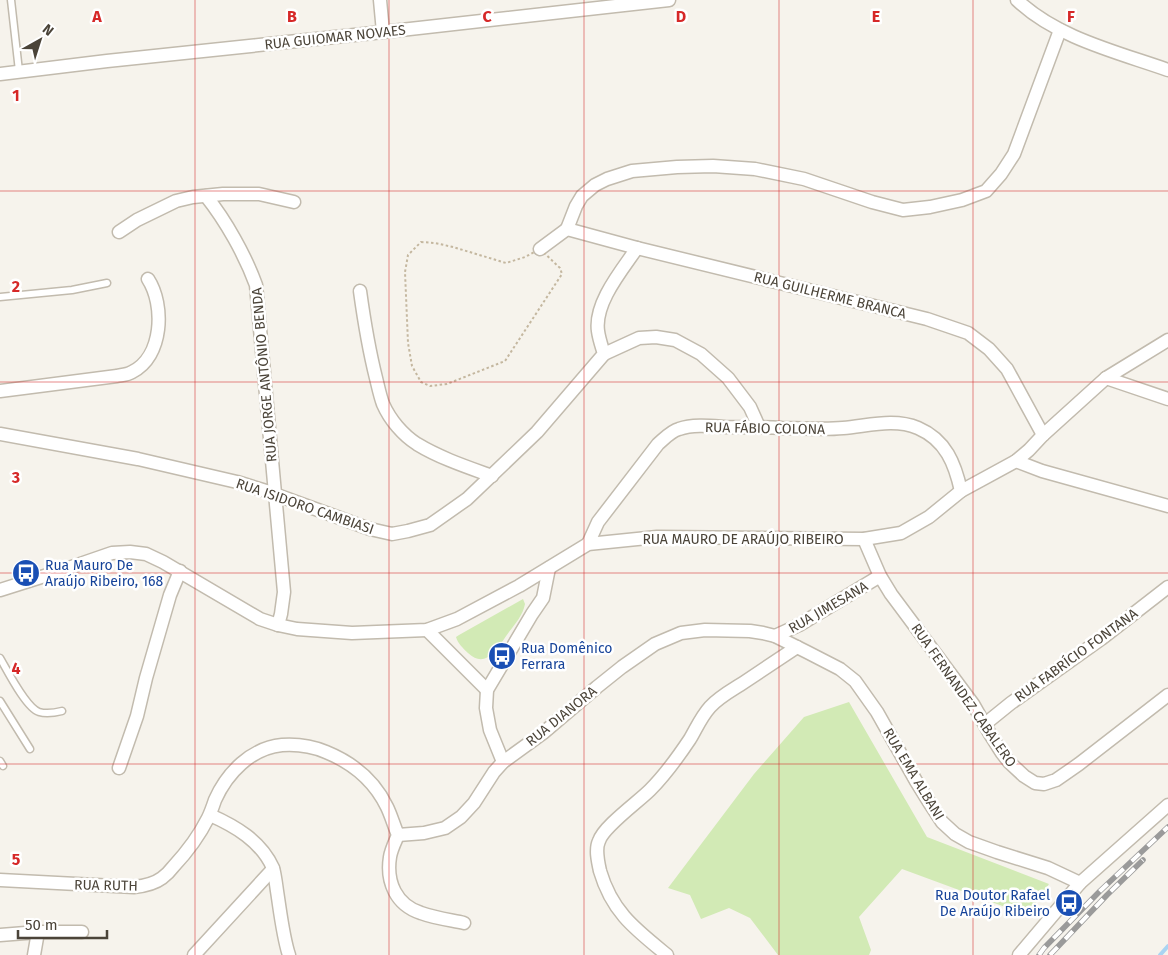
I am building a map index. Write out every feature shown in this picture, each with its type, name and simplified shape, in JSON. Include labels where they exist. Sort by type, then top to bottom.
[{"type":"street","points":[[380,0],[383,32]]},
{"type":"street","name":"RUA GUIOMAR NOVAES","points":[[0,74],[669,0]]},
{"type":"street","points":[[1017,0],[1041,19],[1060,30],[1168,70]]},
{"type":"street","points":[[540,249],[567,230],[582,196],[595,185],[607,179],[632,171],[712,166],[755,169],[804,179],[872,202],[903,210],[930,207],[962,200],[978,194],[986,190],[1001,174],[1014,154],[1060,30]]},
{"type":"street","points":[[119,232],[137,220],[176,201],[223,194],[259,194],[294,202]]},
{"type":"street","name":"RUA JORGE ANTÔNIO BENDA","points":[[206,196],[216,208],[243,255],[256,285],[284,592],[278,626]]},
{"type":"street","name":"RUA GUILHERME BRANCA","points":[[567,230],[927,319],[968,333],[989,349],[1007,369],[1043,435]]},
{"type":"street","points":[[637,248],[610,289],[598,314],[598,331],[604,354],[639,338],[675,340],[701,354],[728,378],[750,407],[759,427]]},
{"type":"street","points":[[0,391],[131,373],[149,356],[155,343],[159,324],[158,307],[153,288],[148,279]]},
{"type":"street","points":[[360,292],[376,378],[382,402],[391,418],[404,434],[417,444],[492,476]]},
{"type":"street","name":"RUA MAURO DE ARAÚJO RIBEIRO","points":[[0,590],[112,553],[130,552],[146,554],[180,571],[260,619],[278,626],[342,632],[427,630],[457,619],[519,586],[588,544],[657,537],[864,539],[901,533],[929,517],[961,491],[1016,461],[1106,378],[1168,340]]},
{"type":"street","name":"RUA ISIDORO CAMBIASI","points":[[0,434],[138,459],[237,482],[370,529],[392,534],[430,525],[467,499],[536,432],[604,354]]},
{"type":"street","points":[[1106,378],[1168,399]]},
{"type":"street","name":"RUA FÁBIO COLONA","points":[[588,544],[598,522],[658,444],[666,436],[679,429],[700,426],[819,429],[885,423],[903,424],[918,428],[934,437],[946,450],[956,469],[961,491]]},
{"type":"street","points":[[1016,461],[1042,471],[1168,506]]},
{"type":"street","name":"RUA FERNANDEZ CABALERO","points":[[864,539],[880,576],[891,594],[973,704],[1009,762],[1035,783],[1044,784],[1056,780],[1168,695]]},
{"type":"street","points":[[503,762],[490,730],[486,708],[487,690],[543,598],[549,568]]},
{"type":"street","points":[[119,768],[137,716],[170,595],[180,571]]},
{"type":"street","name":"RUA JIMESANA","points":[[775,636],[880,576]]},
{"type":"street","name":"RUA FABRÍCIO FONTANA","points":[[985,724],[1168,587]]},
{"type":"street","points":[[427,630],[487,690]]},
{"type":"street","name":"RUA DIANORA","points":[[398,835],[424,833],[444,828],[461,817],[474,803],[494,772],[503,762],[543,733],[597,687],[654,644],[681,633],[706,630],[750,631],[775,636]]},
{"type":"street","name":"RUA EMA ALBANI","points":[[775,636],[840,669],[855,681],[877,712],[916,781],[942,822],[955,834],[968,842],[1048,868],[1080,883]]},
{"type":"street","points":[[667,955],[631,925],[612,901],[604,885],[599,868],[597,855],[598,841],[604,832],[649,791],[665,773],[691,738],[710,707],[797,647]]},
{"type":"street","name":"RUA RUTH","points":[[0,880],[121,887],[134,887],[154,882],[164,877],[199,835],[221,788],[234,770],[259,751],[272,746],[295,744],[319,749],[342,759],[356,768],[372,783],[387,806],[398,835]]},
{"type":"street","points":[[1019,955],[1080,883],[1168,805]]},
{"type":"street","points":[[210,815],[226,822],[254,842],[273,869],[289,955]]},
{"type":"street","points":[[398,835],[390,855],[389,872],[393,890],[403,903],[420,913],[464,923]]},
{"type":"street","points":[[194,955],[273,869]]},
{"type":"street","points":[[0,935],[38,932],[82,932]]},
{"type":"street","points":[[34,955],[38,932]]},
{"type":"lane","points":[[11,0],[19,71]]},
{"type":"lane","points":[[0,297],[72,290],[107,283]]},
{"type":"lane","points":[[0,658],[27,703],[37,712],[52,713],[62,711]]},
{"type":"lane","points":[[0,701],[30,749]]},
{"type":"path","points":[[421,242],[435,243],[506,263],[525,257],[540,249],[560,268],[562,274],[506,361],[448,384],[430,386],[421,382],[412,366],[408,343],[405,272],[408,255],[421,242]]},
{"type":"green space","points":[[523,599],[525,604],[521,616],[497,649],[487,658],[475,658],[459,644],[456,637]]},
{"type":"green space","points":[[849,702],[927,837],[1049,884],[1027,915],[902,869],[859,917],[871,950],[869,955],[778,955],[750,918],[729,908],[701,919],[690,895],[668,888],[754,774],[804,717]]},
{"type":"waterway","points":[[1160,955],[1168,946]]},
{"type":"railway","points":[[1039,955],[1100,891],[1168,827]]},
{"type":"railway","points":[[1050,955],[1143,860]]},
{"type":"place","name":"Rua Mauro De Araújo Ribeiro, 168","points":[[26,573]]},
{"type":"place","name":"Rua Domênico Ferrara","points":[[502,656]]},
{"type":"place","name":"Rua Doutor Rafael De Araújo Ribeiro","points":[[1069,903]]}]
